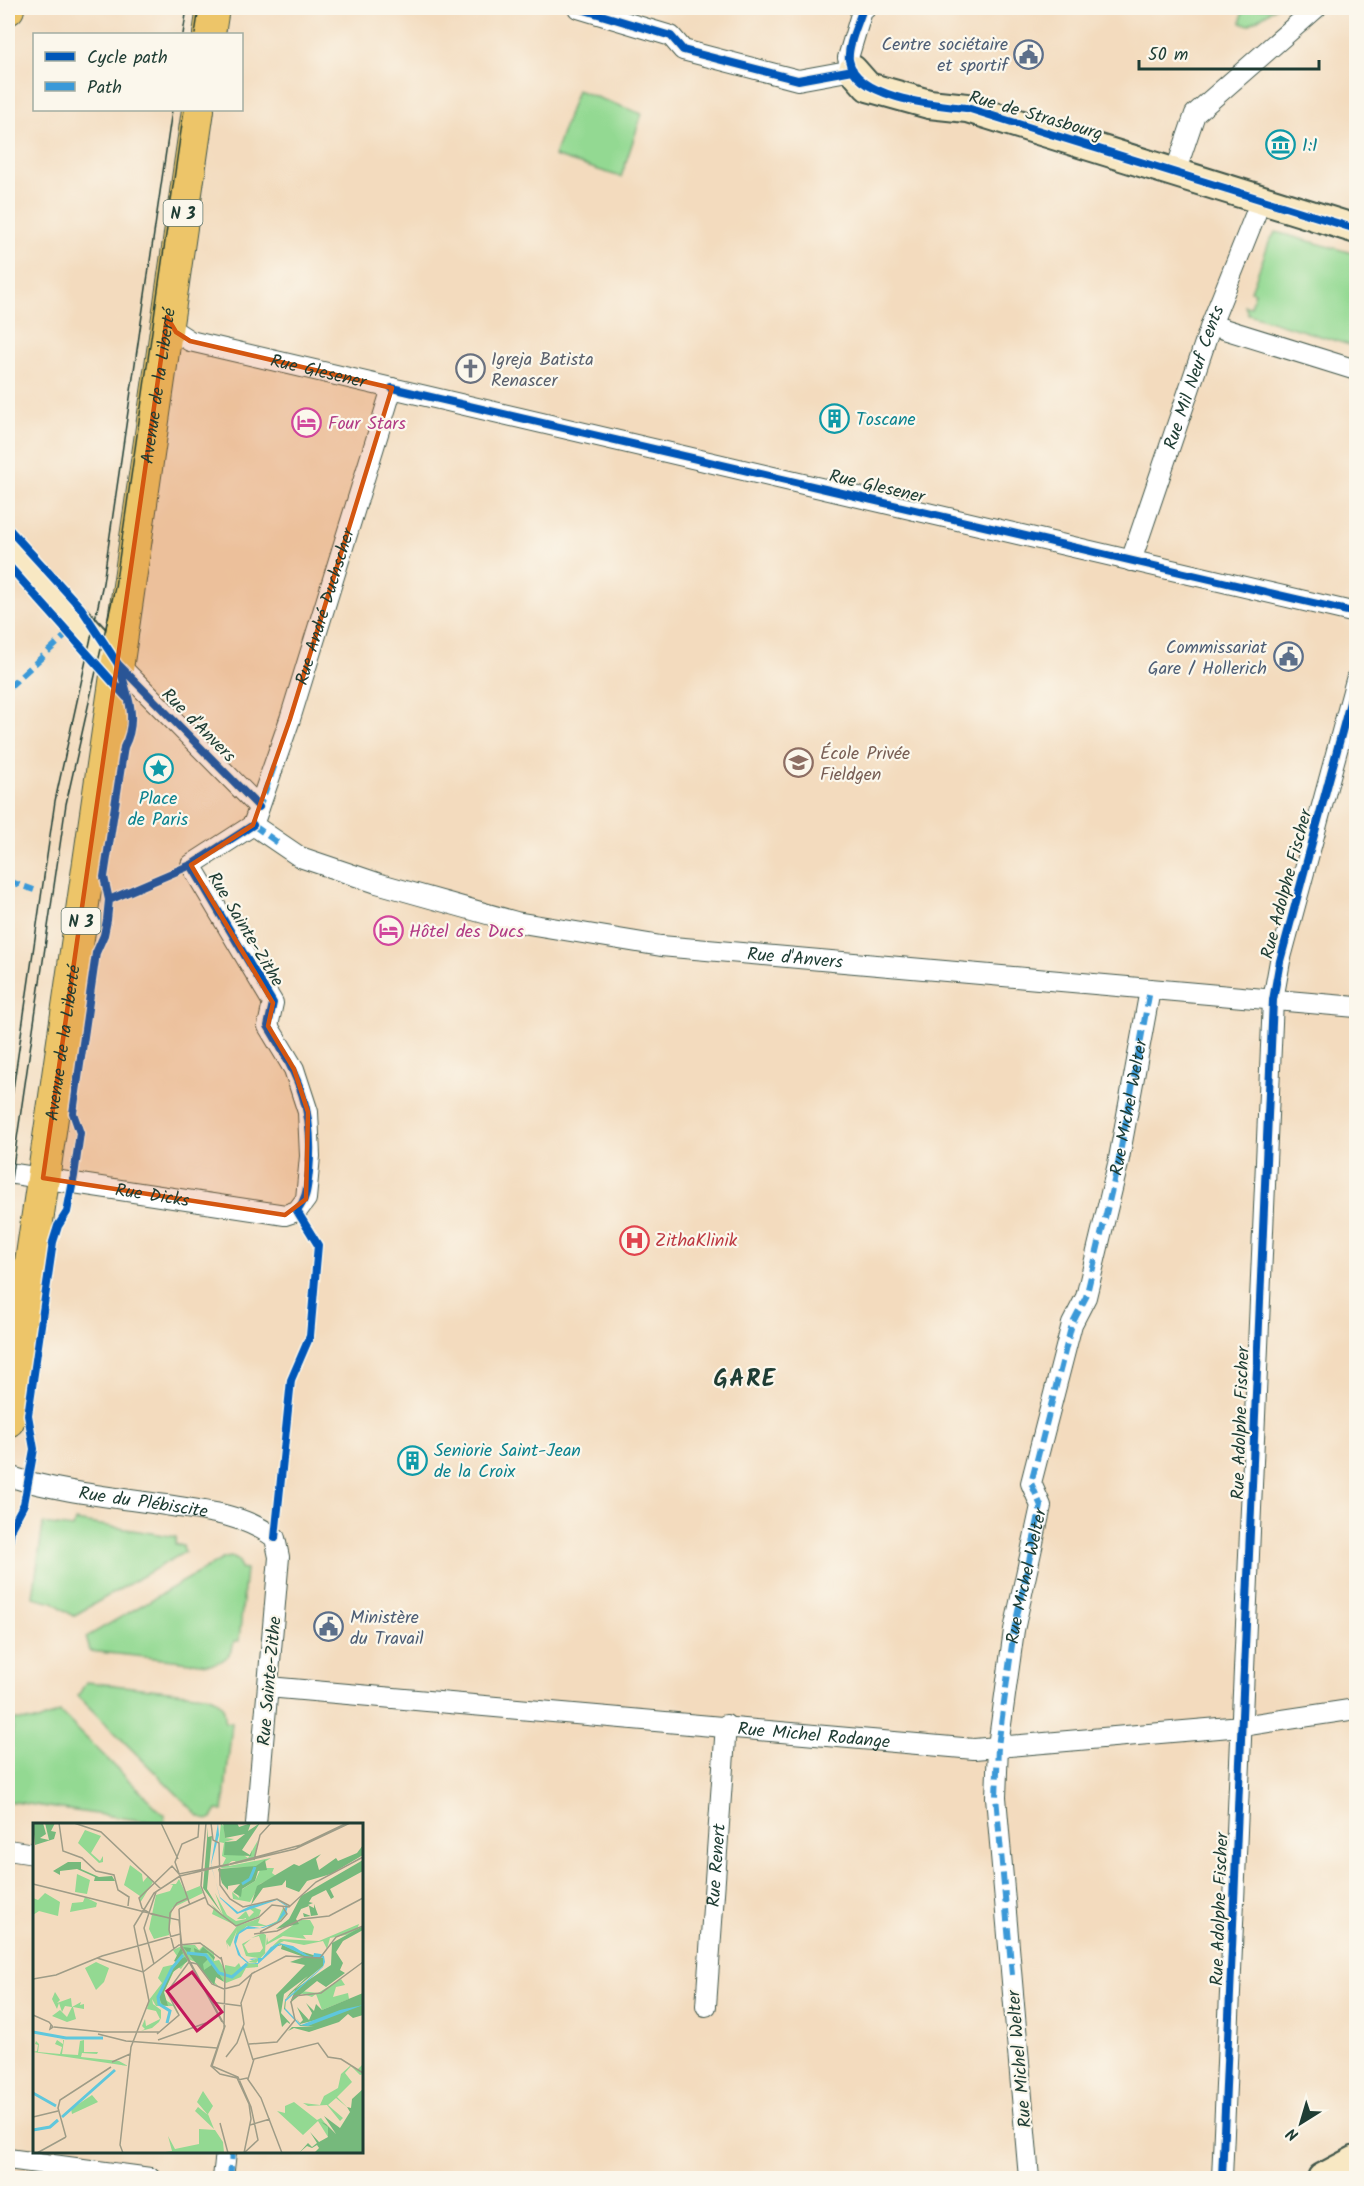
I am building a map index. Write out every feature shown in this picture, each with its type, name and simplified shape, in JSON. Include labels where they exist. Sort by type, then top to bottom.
[{"type":"main road","points":[[209,33],[213,8]]},
{"type":"main road","name":"Rue de Strasbourg","points":[[853,70],[868,87],[929,104],[967,108],[1356,229]]},
{"type":"main road","name":"Avenue de la Liberté","points":[[8,1422],[198,111]]},
{"type":"main road","points":[[8,546],[118,664]]},
{"type":"main road","points":[[1322,2178],[1356,2160]]},
{"type":"street","points":[[578,8],[671,36],[683,50],[798,80],[853,70],[848,58],[862,8]]},
{"type":"street","points":[[1175,173],[1195,114],[1316,8]]},
{"type":"street","name":"Rue Mil Neuf Cents","points":[[1131,561],[1212,325],[1262,198]]},
{"type":"street","name":"Rue Glesener","points":[[167,317],[176,332],[190,341],[1356,613]]},
{"type":"street","points":[[1212,325],[1356,370]]},
{"type":"street","name":"Rue André Duchscher","points":[[256,816],[290,719],[392,388]]},
{"type":"street","name":"Rue d'Anvers","points":[[118,664],[256,816],[300,857],[516,922],[697,950],[1356,1007]]},
{"type":"street","name":"Rue Adolphe Fischer","points":[[1222,2178],[1273,1000],[1280,961],[1356,680]]},
{"type":"street","name":"Rue Sainte-Zithe","points":[[256,816],[191,865],[273,1003],[268,1026],[294,1069],[308,1112],[310,1155],[306,1199],[297,1211]]},
{"type":"street","name":"Rue Michel Welter","points":[[1029,2178],[996,1797],[998,1746],[1014,1630],[1041,1506],[1031,1483],[1072,1324],[1086,1297],[1118,1164],[1150,990]]},
{"type":"street","name":"Rue Dicks","points":[[8,1173],[285,1215],[297,1211]]},
{"type":"street","name":"Rue du Plébiscite","points":[[8,1476],[38,1485],[219,1514],[261,1527],[275,1538]]},
{"type":"street","name":"Rue Sainte-Zithe","points":[[256,1823],[279,1557],[275,1538]]},
{"type":"street","name":"Rue Michel Rodange","points":[[268,1687],[726,1725],[974,1749],[1242,1726],[1356,1709]]},
{"type":"street","name":"Rue Renert","points":[[706,2006],[726,1725]]},
{"type":"street","points":[[8,1850],[33,1854]]},
{"type":"street","points":[[223,2178],[226,2153]]},
{"type":"street","points":[[8,2158],[150,2178]]},
{"type":"highlighted area","points":[[167,317],[176,332],[190,341],[392,388],[290,719],[253,825],[191,865],[273,1003],[268,1026],[294,1069],[308,1112],[306,1199],[285,1215],[43,1178]]},
{"type":"green space","points":[[1250,8],[1275,8],[1249,25],[1241,23],[1242,12]]},
{"type":"green space","points":[[577,90],[642,114],[621,177],[554,156]]},
{"type":"green space","points":[[1276,232],[1356,254],[1356,347],[1248,314],[1245,306],[1251,307],[1255,292],[1251,291],[1270,240]]},
{"type":"green space","points":[[75,1521],[176,1537],[175,1544],[183,1546],[185,1552],[73,1616],[53,1602],[33,1597],[43,1524],[73,1528]]},
{"type":"green space","points":[[232,1557],[239,1561],[241,1569],[246,1569],[239,1641],[234,1641],[229,1655],[223,1660],[209,1664],[90,1651],[86,1637],[224,1558]]},
{"type":"green space","points":[[86,1682],[205,1695],[218,1701],[223,1708],[225,1722],[232,1723],[223,1811],[217,1810],[212,1818],[207,1820],[199,1816],[78,1696]]},
{"type":"green space","points":[[60,1712],[165,1816],[164,1823],[8,1801],[8,1765],[14,1720],[38,1721]]},
{"type":"tram line","points":[[183,33],[187,8]]},
{"type":"tram line","points":[[195,33],[199,8]]},
{"type":"tram line","points":[[8,1124],[55,801],[103,583],[172,111]]},
{"type":"tram line","points":[[8,1200],[66,804],[115,587],[184,111]]},
{"type":"marked path","points":[[8,688],[64,637]]},
{"type":"marked path","points":[[258,811],[275,764]]},
{"type":"marked path","points":[[253,825],[281,845]]},
{"type":"marked path","points":[[8,881],[34,890]]},
{"type":"marked path","points":[[1012,1975],[996,1797],[998,1746],[1014,1630],[1041,1506],[1031,1483],[1072,1324],[1086,1297],[1118,1164],[1150,990]]},
{"type":"marked path","points":[[230,2178],[232,2153]]},
{"type":"cycle path","points":[[578,8],[671,36],[683,50],[798,80],[853,70]]},
{"type":"cycle path","points":[[860,8],[862,11],[851,42],[849,60],[855,73],[866,84],[881,92],[917,102],[967,108],[1356,229]]},
{"type":"cycle path","points":[[392,388],[1356,613]]},
{"type":"cycle path","points":[[8,528],[81,608],[118,664],[259,807]]},
{"type":"cycle path","points":[[8,565],[126,697]]},
{"type":"cycle path","points":[[8,1553],[11,1528],[24,1504],[34,1449],[28,1415],[53,1242],[58,1226],[67,1212],[74,1176],[80,1133],[73,1113],[96,953],[104,935],[107,920],[109,900],[104,877],[124,747],[131,726],[128,695],[118,664]]},
{"type":"cycle path","points":[[1222,2178],[1273,1000],[1280,961],[1356,680]]},
{"type":"cycle path","points":[[109,900],[191,865],[253,825]]},
{"type":"cycle path","points":[[191,865],[273,1003],[268,1026],[296,1078],[307,1112],[309,1172],[305,1197],[297,1211],[318,1245],[310,1336],[291,1380],[275,1538]]},
{"type":"place","name":"Centre sociétaire et sportif","points":[[1029,54]]},
{"type":"place","name":"1:1","points":[[1281,145]]},
{"type":"place","name":"Igreja Batista Renascer","points":[[470,369]]},
{"type":"place","name":"Toscane","points":[[835,419]]},
{"type":"place","name":"Four Stars","points":[[307,423]]},
{"type":"place","name":"Commissariat Gare / Hollerich","points":[[1288,657]]},
{"type":"place","name":"École Privée Fieldgen","points":[[799,763]]},
{"type":"place","name":"Place de Paris","points":[[158,769]]},
{"type":"place","name":"Hôtel des Ducs","points":[[388,931]]},
{"type":"place","name":"ZithaKlinik","points":[[634,1240]]},
{"type":"place","name":"Seniorie Saint-Jean de la Croix","points":[[413,1460]]},
{"type":"place","name":"Ministère du Travail","points":[[329,1627]]},
{"type":"district","name":"GARE","points":[[745,1378]]}]
